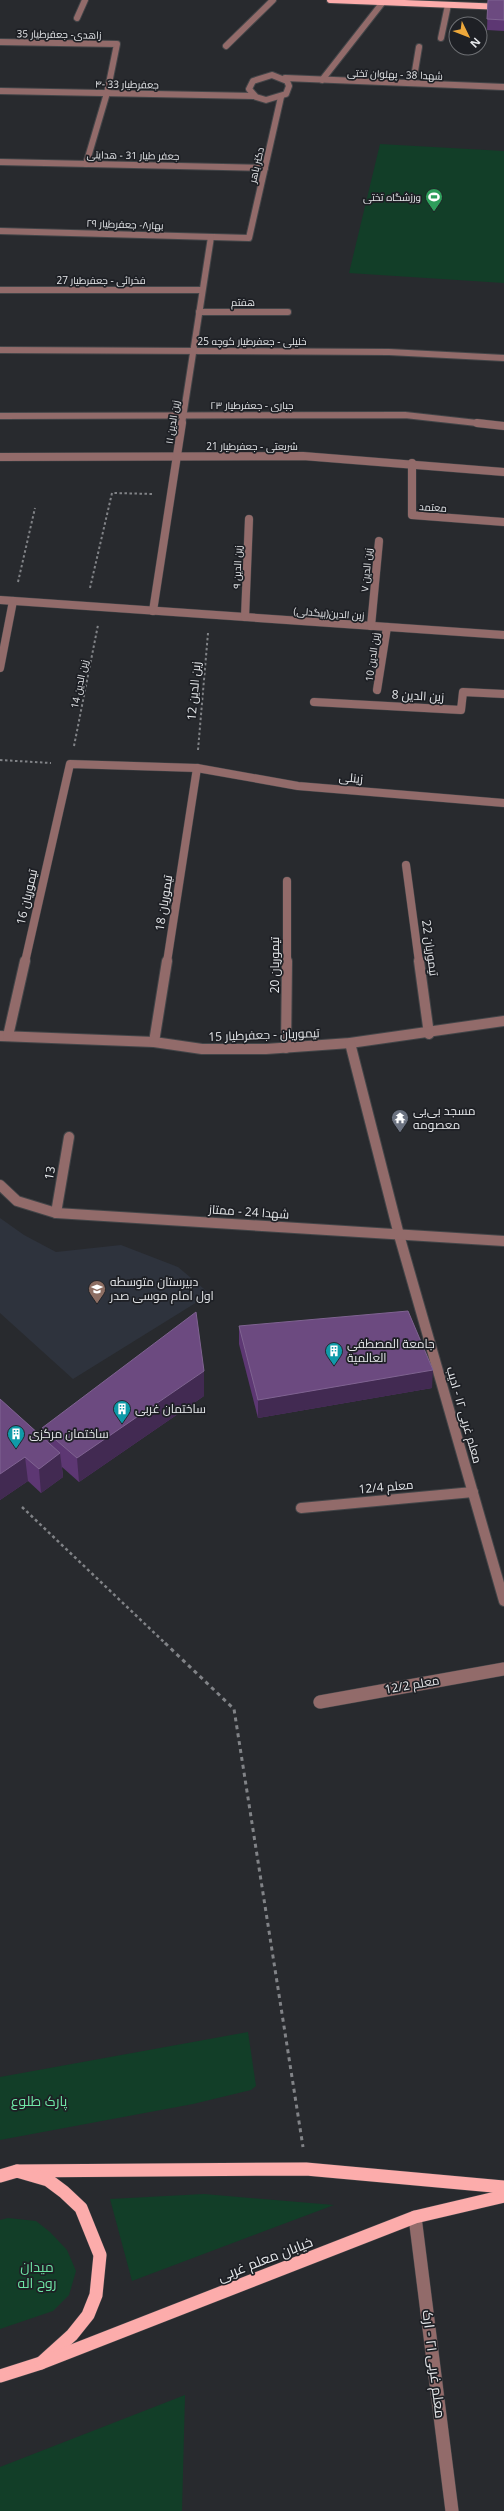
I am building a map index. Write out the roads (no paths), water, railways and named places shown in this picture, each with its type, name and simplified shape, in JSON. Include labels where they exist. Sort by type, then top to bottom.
[{"type":"main road","points":[[330,0],[504,7]]},
{"type":"main road","points":[[0,2176],[17,2171],[306,2169],[504,2187]]},
{"type":"main road","points":[[17,2171],[48,2180],[64,2192],[80,2208],[100,2255],[96,2294],[88,2315],[72,2335],[41,2363]]},
{"type":"main road","name":"خیابان معلم غربی","points":[[0,2376],[41,2363],[415,2217],[504,2196]]},
{"type":"street","points":[[77,18],[85,0]]},
{"type":"street","points":[[226,46],[273,0]]},
{"type":"street","points":[[322,80],[383,2]]},
{"type":"street","points":[[442,38],[448,4]]},
{"type":"street","name":"زاهدی- جعفرطیار 35","points":[[0,42],[117,44],[107,93]]},
{"type":"street","points":[[413,84],[419,47]]},
{"type":"street","points":[[272,75],[285,78],[289,86],[281,97],[270,100],[254,96],[249,88],[250,85],[259,78],[272,75]]},
{"type":"street","name":"شهدا 38 - پهلوان تختی","points":[[285,78],[504,87]]},
{"type":"street","name":"۴- جعفرطیار 33","points":[[0,91],[254,96]]},
{"type":"street","points":[[86,164],[107,93]]},
{"type":"street","name":"دکتر باهر","points":[[249,238],[281,97]]},
{"type":"street","name":"جعفر طیار 31 - هدایتی","points":[[0,162],[265,168]]},
{"type":"street","name":"بهار۸- جعفرطیار ۲۹","points":[[0,231],[249,238]]},
{"type":"street","name":"زین الدین ۱۱","points":[[153,611],[211,237]]},
{"type":"street","name":"فخرائی - جعفرطیار 27","points":[[0,290],[202,290]]},
{"type":"street","name":"هفتم","points":[[199,312],[288,312]]},
{"type":"street","name":"خلیلی - جعفرطیار کوچه 25","points":[[0,350],[389,352],[504,358]]},
{"type":"street","name":"جباری - جعفرطیار ۲۳","points":[[0,416],[405,415],[504,426]]},
{"type":"street","name":"شریعتی - جعفرطیار 21","points":[[0,457],[303,456],[412,463],[504,472]]},
{"type":"street","name":"معتمد","points":[[412,463],[412,515],[504,522]]},
{"type":"street","name":"زین الدین ۹","points":[[245,617],[249,519]]},
{"type":"street","name":"زین الدین ۷","points":[[370,626],[379,541]]},
{"type":"street","name":"زین الدین(بیگدلی)","points":[[0,600],[504,635]]},
{"type":"street","points":[[0,668],[13,601]]},
{"type":"street","name":"زین الدین 10","points":[[377,690],[386,627]]},
{"type":"street","name":"زین الدین 8","points":[[314,702],[461,710],[463,692],[504,694]]},
{"type":"street","name":"زینلی","points":[[70,764],[196,768],[298,786],[504,803]]},
{"type":"street","name":"تیموریان 16","points":[[4,1036],[70,764]]},
{"type":"street","name":"تیموریان 18","points":[[154,1042],[196,768]]},
{"type":"street","name":"تیموریان 22","points":[[406,865],[430,1034]]},
{"type":"street","name":"تیموریان 20","points":[[286,1048],[287,881]]},
{"type":"street","name":"تیموریان - جعفرطیار 15","points":[[4,1036],[154,1042],[202,1049],[286,1048],[350,1043],[430,1034],[504,1021]]},
{"type":"street","name":"معلم غربی ۱۲ - ادیب","points":[[350,1043],[421,1325],[504,1601]]},
{"type":"street","name":"13","points":[[56,1213],[69,1137]]},
{"type":"street","name":"شهدا 24 - ممتاز","points":[[0,1185],[17,1201],[56,1213],[504,1241]]},
{"type":"street","name":"معلم 12/4","points":[[301,1508],[472,1492]]},
{"type":"street","name":"معلم 12/2","points":[[320,1702],[504,1669]]},
{"type":"street","name":"معلم غربی ۲۱ - ارک","points":[[415,2217],[452,2511]]},
{"type":"place","name":"ورزشگاه تختی","points":[[434,212]]},
{"type":"place","name":"مسجد بی‌بی معصومه","points":[[400,1133]]},
{"type":"place","name":"دبیرستان متوسطه اول امام موسی صدر","points":[[97,1304]]},
{"type":"place","name":"جامعة المصطفی العالمیة","points":[[334,1366]]},
{"type":"place","name":"ساختمان غربی","points":[[122,1424]]},
{"type":"place","name":"ساختمان مرکزی","points":[[16,1449]]},
{"type":"park label","name":"پارک طلوع","points":[[39,2101]]},
{"type":"park label","name":"میدان روح اله","points":[[37,2276]]}]
